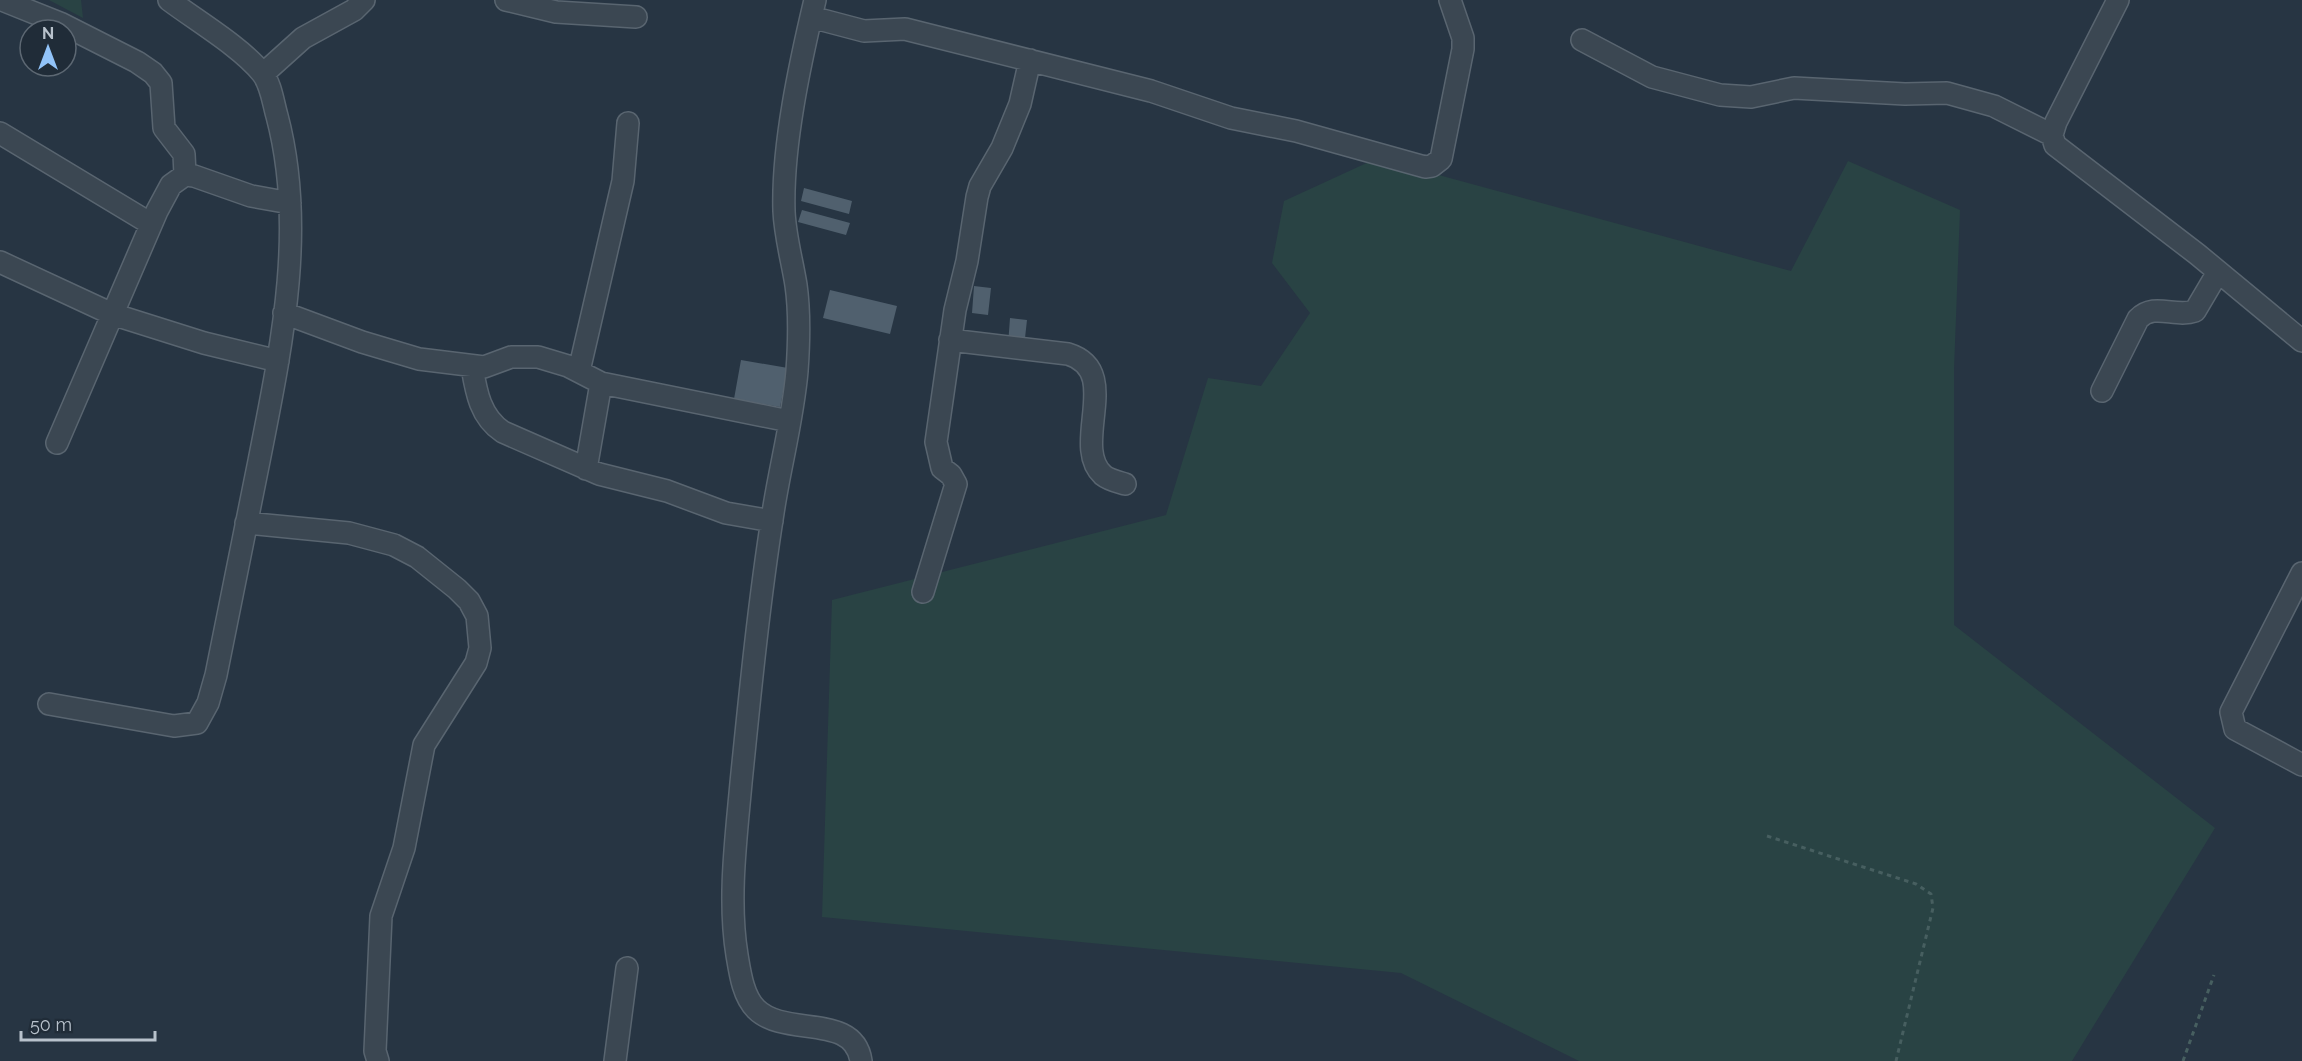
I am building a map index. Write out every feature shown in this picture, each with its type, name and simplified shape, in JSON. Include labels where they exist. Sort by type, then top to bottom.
[{"type":"street","points":[[2,0],[62,24],[128,57],[153,73],[161,83],[164,128],[184,154],[185,175]]},
{"type":"street","points":[[49,704],[174,726],[197,723],[208,703],[216,675],[278,361],[284,313],[290,203],[283,138],[263,74],[246,57],[169,0]]},
{"type":"street","points":[[263,74],[303,38],[354,10],[364,0]]},
{"type":"street","points":[[506,0],[556,12],[636,17]]},
{"type":"street","points":[[861,1061],[856,1043],[850,1037],[834,1031],[783,1023],[766,1017],[754,1008],[744,990],[734,925],[736,839],[748,706],[772,522],[796,374],[798,315],[784,209],[794,109],[813,8],[864,31],[905,29],[1151,91],[1231,118],[1296,131],[1417,166],[1432,166],[1441,159],[1463,49],[1463,38],[1450,0]]},
{"type":"street","points":[[2118,0],[2056,122],[2052,135],[2055,145],[2218,272],[2302,341]]},
{"type":"street","points":[[1582,40],[1652,77],[1720,95],[1751,97],[1794,88],[1905,94],[1947,93],[1994,105],[2052,135]]},
{"type":"street","points":[[923,592],[956,484],[951,475],[942,468],[936,442],[950,340],[980,186],[1002,148],[1020,104],[1030,60]]},
{"type":"street","points":[[579,371],[622,181],[628,123]]},
{"type":"street","points":[[0,134],[151,224]]},
{"type":"street","points":[[57,443],[151,224],[171,185],[185,175],[194,176],[251,196],[290,203]]},
{"type":"street","points":[[0,262],[112,314],[204,343],[278,361]]},
{"type":"street","points":[[2102,391],[2139,318],[2145,311],[2154,309],[2184,315],[2195,311],[2218,272]]},
{"type":"street","points":[[284,313],[399,354],[472,367],[484,367],[511,357],[538,357],[579,371],[601,383],[789,421]]},
{"type":"street","points":[[950,340],[1068,354],[1080,358],[1089,365],[1094,378],[1093,448],[1096,466],[1104,476],[1125,484]]},
{"type":"street","points":[[472,367],[481,406],[495,427],[586,469],[619,481],[667,490],[726,513],[772,522]]},
{"type":"street","points":[[586,469],[601,383]]},
{"type":"street","points":[[246,523],[349,533],[394,545],[417,557],[457,589],[469,601],[477,616],[480,648],[476,663],[424,745],[404,848],[381,916],[375,1052],[378,1061]]},
{"type":"street","points":[[2302,573],[2231,712],[2231,720],[2235,729],[2302,765]]},
{"type":"street","points":[[615,1061],[627,968]]},
{"type":"path","points":[[1767,836],[1916,884],[1931,894],[1933,908],[1896,1061]]},
{"type":"path","points":[[2183,1061],[2214,975]]},
{"type":"green space","points":[[49,0],[81,0],[83,18]]},
{"type":"green space","points":[[1371,161],[1424,171],[1791,271],[1848,161],[1960,210],[1954,370],[1954,625],[2215,828],[2072,1061],[1579,1061],[1401,973],[822,917],[832,600],[1166,515],[1208,378],[1261,386],[1310,313],[1272,263],[1284,201]]},
{"type":"building","points":[[804,188],[852,201],[849,214],[801,201]]},
{"type":"building","points":[[802,210],[850,223],[846,235],[798,222]]},
{"type":"building","points":[[974,286],[991,288],[988,315],[972,313]]},
{"type":"building","points":[[830,290],[897,306],[890,334],[823,318]]},
{"type":"building","points":[[1010,318],[1027,320],[1024,347],[1008,345]]},
{"type":"building","points":[[741,360],[788,368],[780,407],[734,399]]}]
